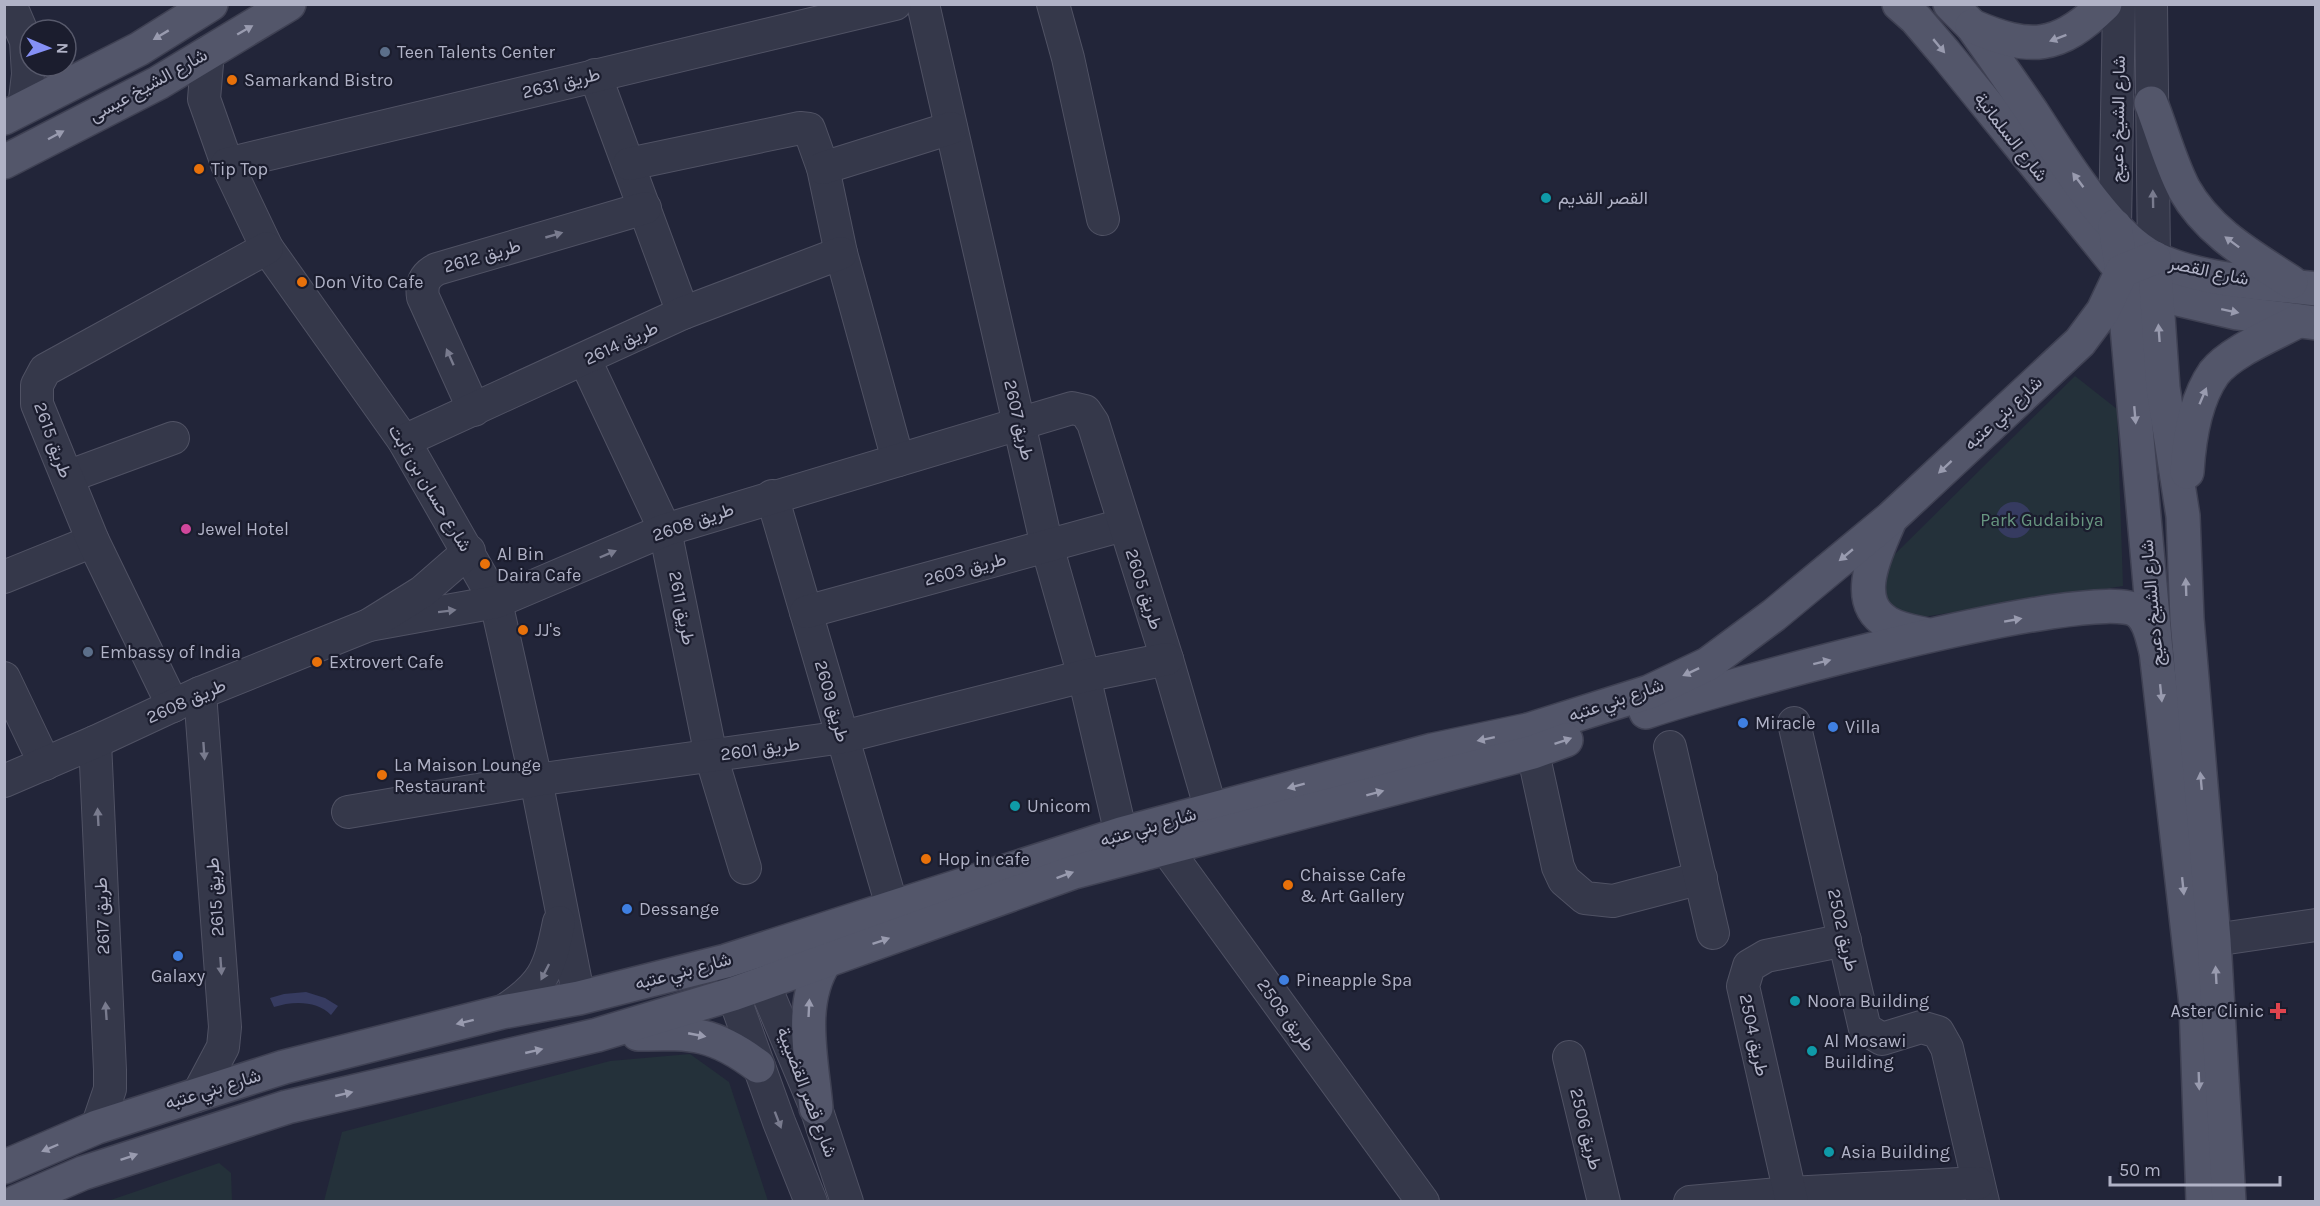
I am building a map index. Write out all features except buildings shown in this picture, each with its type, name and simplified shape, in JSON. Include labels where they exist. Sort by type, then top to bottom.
[{"type":"main road","name":"شارع الشيخ عيسى","points":[[14,113],[80,68],[139,49],[211,4]]},
{"type":"main road","name":"شارع الشيخ عيسى","points":[[4,162],[172,74],[289,4]]},
{"type":"main road","name":"شارع السلمانية","points":[[1899,4],[1916,19],[1945,53],[2122,271]]},
{"type":"main road","points":[[1961,15],[2005,40],[2031,43],[2051,41],[2088,21],[2105,4]]},
{"type":"main road","name":"شارع السلمانية","points":[[1961,15],[2065,161],[2115,226]]},
{"type":"main road","points":[[2151,103],[2184,188],[2201,214],[2227,239],[2306,288]]},
{"type":"main road","name":"شارع الشيخ دعيج","points":[[2115,226],[2122,271],[2156,651],[2196,1004],[2203,1202]]},
{"type":"main road","name":"شارع القصر","points":[[2115,226],[2132,243],[2154,258],[2211,275],[2306,288]]},
{"type":"main road","name":"شارع الشيخ دعيج","points":[[2154,258],[2163,388],[2183,516],[2187,619],[2214,940],[2229,1202]]},
{"type":"main road","points":[[2122,271],[2154,258]]},
{"type":"main road","name":"شارع القصر","points":[[2122,271],[2156,294],[2237,312],[2307,322]]},
{"type":"main road","name":"شارع بني عتبه","points":[[1530,741],[1649,692],[1708,664],[1774,615],[1891,518],[2080,342],[2103,311],[2122,271]]},
{"type":"main road","points":[[2183,516],[2191,437],[2201,398],[2215,372],[2244,350],[2307,322]]},
{"type":"main road","points":[[1891,518],[1871,567],[1868,588],[1872,607],[1891,624],[1928,635]]},
{"type":"main road","name":"شارع بني عتبه","points":[[4,1167],[97,1127],[145,1110],[197,1096],[284,1067],[502,1012],[733,969],[764,984],[1074,872],[1160,836],[1214,821],[1433,750],[1530,741],[1928,635],[2062,611],[2121,607],[2137,611],[2147,620],[2156,651]]},
{"type":"main road","name":"شارع بني عتبه","points":[[16,1202],[83,1173],[287,1107],[597,1035],[733,969],[892,906],[1121,834],[1160,836]]},
{"type":"main road","points":[[816,1108],[808,1004],[817,973],[826,960]]},
{"type":"main road","points":[[431,1074],[447,1058],[467,1048],[565,1019],[579,999]]},
{"type":"main road","points":[[597,1035],[694,1033],[732,1046],[758,1066]]},
{"type":"main road","points":[[284,1067],[287,1107]]},
{"type":"street","points":[[10,4],[18,21]]},
{"type":"street","name":"طريق 2631","points":[[227,164],[895,4]]},
{"type":"street","name":"طريق 2607","points":[[923,4],[1047,546],[1084,676],[1121,834]]},
{"type":"street","points":[[1053,4],[1068,58],[1103,219]]},
{"type":"street","name":"شارع الشيخ دعيج","points":[[2115,226],[2119,4]]},
{"type":"street","name":"شارع الشيخ دعيج","points":[[2151,4],[2154,258]]},
{"type":"street","name":"شارع حسان بن ثابت","points":[[208,52],[204,99],[227,164],[267,248],[404,441],[469,551],[496,602],[536,780],[579,999]]},
{"type":"street","points":[[172,74],[204,99]]},
{"type":"street","points":[[595,75],[683,313]]},
{"type":"street","points":[[14,113],[27,78]]},
{"type":"street","points":[[629,164],[800,128],[809,129],[823,168],[841,253],[898,460]]},
{"type":"street","points":[[823,168],[951,128]]},
{"type":"street","name":"طريق 2612","points":[[474,410],[423,297],[422,291],[426,277],[437,269],[645,208]]},
{"type":"street","name":"طريق 2615","points":[[197,1096],[223,1047],[225,1027],[186,699],[93,541],[37,404],[37,385],[45,370],[267,248]]},
{"type":"street","name":"طريق 2614","points":[[404,441],[585,360],[683,313],[841,253]]},
{"type":"street","name":"طريق 2611","points":[[585,360],[665,530],[711,756],[745,868]]},
{"type":"street","name":"طريق 2605","points":[[1019,424],[1072,408],[1085,411],[1093,423],[1123,525],[1167,659],[1214,821]]},
{"type":"street","name":"طريق 2608","points":[[369,625],[496,602],[665,530],[772,496],[1019,424]]},
{"type":"street","points":[[67,477],[173,438]]},
{"type":"street","name":"طريق 2609","points":[[772,496],[892,906]]},
{"type":"street","name":"طريق 2603","points":[[806,612],[1123,525]]},
{"type":"street","points":[[4,577],[93,541]]},
{"type":"street","name":"طريق 2608","points":[[4,781],[186,699],[369,625],[422,592],[469,551]]},
{"type":"street","name":"طريق 2601","points":[[348,812],[536,780],[843,736],[1084,676],[1167,659]]},
{"type":"street","points":[[4,678],[45,764]]},
{"type":"street","name":"طريق 2502","points":[[1794,723],[1865,1029],[1882,1039],[1921,1027],[1938,1032],[1947,1048],[1980,1192]]},
{"type":"street","points":[[1530,741],[1558,867],[1564,880],[1574,890],[1599,902],[1613,901],[1701,878]]},
{"type":"street","name":"طريق 2617","points":[[94,742],[110,1079],[97,1127]]},
{"type":"street","points":[[1670,747],[1713,933]]},
{"type":"street","name":"طريق 2508","points":[[1160,836],[1423,1202]]},
{"type":"street","name":"شارع حسان بن ثابت","points":[[502,1012],[528,996],[545,975],[561,916]]},
{"type":"street","points":[[2214,940],[2316,925]]},
{"type":"street","name":"طريق 2504","points":[[1791,1197],[1743,986],[1749,966],[1766,956],[1845,940]]},
{"type":"street","name":"شارع قصر القضيبية","points":[[733,969],[758,1066],[811,1202]]},
{"type":"street","name":"شارع قصر القضيبية","points":[[764,984],[816,1108],[847,1202]]},
{"type":"street","name":"طريق 2506","points":[[1569,1057],[1604,1202]]},
{"type":"street","points":[[110,1079],[145,1110]]},
{"type":"street","points":[[1690,1202],[1980,1192]]},
{"type":"green space","name":"Park Gudaibiya","points":[[2075,376],[2117,409],[2123,586],[1897,621],[1881,590],[1893,556]]},
{"type":"green space","points":[[690,1054],[729,1082],[768,1201],[324,1201],[342,1132],[610,1061]]},
{"type":"green space","points":[[219,1163],[231,1173],[232,1201],[108,1201]]},
{"type":"water","points":[[2014,502],[2027,507],[2032,520],[2027,533],[2014,538],[2001,533],[1996,520],[2001,507]]},
{"type":"water","points":[[306,992],[325,998],[338,1006],[331,1015],[312,1004],[289,1004],[274,1007],[270,998],[284,994]]},
{"type":"place","name":"Teen Talents Center","points":[[385,52]]},
{"type":"place","name":"Samarkand Bistro","points":[[232,80]]},
{"type":"place","name":"Tip Top","points":[[199,169]]},
{"type":"place","name":"القصر القديم","points":[[1546,198]]},
{"type":"place","name":"Don Vito Cafe","points":[[302,282]]},
{"type":"place","name":"Jewel Hotel","points":[[186,529]]},
{"type":"place","name":"Al Bin Daira Cafe","points":[[485,564]]},
{"type":"place","name":"JJ's","points":[[523,630]]},
{"type":"place","name":"Embassy of India","points":[[88,652]]},
{"type":"place","name":"Extrovert Cafe","points":[[317,662]]},
{"type":"place","name":"Miracle","points":[[1743,723]]},
{"type":"place","name":"Villa","points":[[1833,727]]},
{"type":"place","name":"La Maison Lounge Restaurant","points":[[382,775]]},
{"type":"place","name":"Unicom","points":[[1015,806]]},
{"type":"place","name":"Hop in cafe","points":[[926,859]]},
{"type":"place","name":"Chaisse Cafe & Art Gallery","points":[[1288,885]]},
{"type":"place","name":"Dessange","points":[[627,909]]},
{"type":"place","name":"Galaxy","points":[[178,956]]},
{"type":"place","name":"Pineapple Spa","points":[[1284,980]]},
{"type":"place","name":"Noora Building","points":[[1795,1001]]},
{"type":"place","name":"Aster Clinic","points":[[2278,1011]]},
{"type":"place","name":"Al Mosawi Building","points":[[1812,1051]]},
{"type":"place","name":"Asia Building","points":[[1829,1152]]}]
